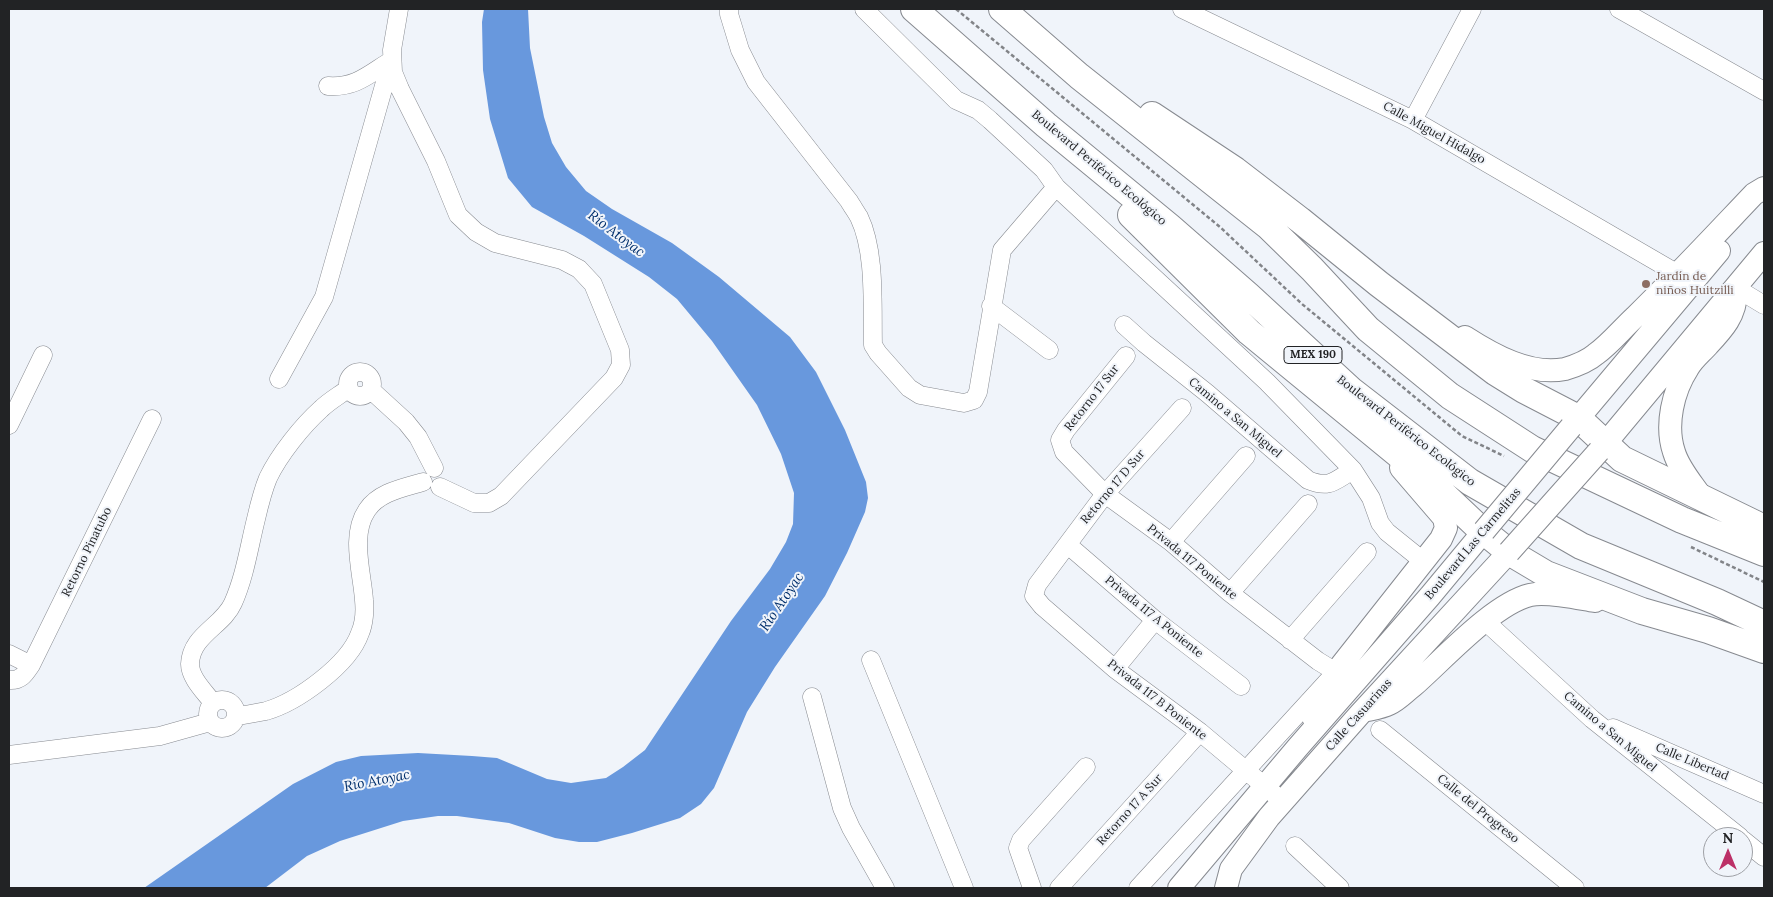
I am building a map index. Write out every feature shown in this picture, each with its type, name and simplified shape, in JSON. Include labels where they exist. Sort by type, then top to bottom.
[{"type":"highway","name":"Boulevard Periférico Ecológico","points":[[914,9],[1046,125],[1178,234],[1249,296],[1351,390],[1470,482],[1581,546],[1717,602],[1764,624]]},
{"type":"highway","points":[[1002,9],[1079,76],[1268,226],[1368,328],[1450,396],[1532,449],[1682,520],[1764,553]]},
{"type":"highway","points":[[1079,76],[1151,114],[1235,170],[1379,284],[1495,372],[1574,422],[1602,448],[1764,528]]},
{"type":"highway","points":[[1046,125],[1091,174],[1249,332],[1422,474],[1509,552],[1546,574],[1642,610],[1708,630],[1764,650]]},
{"type":"main road","points":[[1379,284],[1485,350],[1511,362],[1550,370],[1565,368],[1581,363],[1596,354],[1678,274],[1754,194],[1764,188]]},
{"type":"main road","name":"Boulevard Las Carmelitas","points":[[1179,888],[1298,747],[1430,596],[1574,422],[1764,198]]},
{"type":"main road","points":[[1509,552],[1602,448],[1764,253]]},
{"type":"main road","points":[[1702,498],[1682,470],[1674,452],[1671,428],[1673,404],[1678,386],[1689,366],[1728,324],[1734,312],[1736,288]]},
{"type":"main road","points":[[1298,747],[1336,672],[1441,539],[1446,528],[1444,518],[1377,438]]},
{"type":"main road","name":"Calle Casuarinas","points":[[1226,888],[1231,869],[1264,823],[1363,711],[1509,552]]},
{"type":"main road","points":[[1363,711],[1386,706],[1395,701],[1485,621],[1505,607],[1531,595],[1565,595],[1642,610]]},
{"type":"street","points":[[213,702],[192,675],[190,665],[192,656],[197,643],[227,613],[233,604],[246,566],[256,517],[268,479],[285,450],[321,409],[348,388],[355,395],[359,396],[364,396],[371,390],[406,422],[418,437],[428,475],[427,487],[434,489],[440,487],[474,503],[489,503],[501,496],[614,378],[621,365],[620,350],[593,284],[579,269],[562,260],[495,243],[476,232],[458,215],[436,161],[393,72],[392,50],[399,9]]},
{"type":"street","points":[[729,9],[740,50],[756,82],[849,201],[859,217],[866,236],[870,257],[873,344],[878,353],[908,388],[920,395],[964,403],[974,400],[978,392],[991,306],[1002,250],[1056,187]]},
{"type":"street","points":[[864,9],[956,100],[978,110],[990,120],[1044,170],[1056,187],[1267,382],[1353,470],[1371,498],[1380,523],[1387,532],[1423,561]]},
{"type":"street","name":"Calle Miguel Hidalgo","points":[[1182,9],[1413,120],[1678,274]]},
{"type":"street","points":[[1413,120],[1472,9]]},
{"type":"street","points":[[1619,9],[1764,90]]},
{"type":"street","points":[[328,86],[341,87],[355,83],[392,60]]},
{"type":"street","points":[[279,379],[324,297],[392,60]]},
{"type":"street","points":[[1736,288],[1764,304]]},
{"type":"street","points":[[991,306],[1049,350]]},
{"type":"street","name":"Camino a San Miguel","points":[[1124,325],[1308,480],[1320,485],[1328,484],[1353,470]]},
{"type":"street","points":[[9,425],[43,355]]},
{"type":"street","name":"Retorno 17 Sur","points":[[1060,440],[1126,356]]},
{"type":"street","name":"Retorno 17 D Sur","points":[[1034,596],[1037,585],[1105,494],[1182,408]]},
{"type":"street","name":"Retorno Pinatubo","points":[[12,680],[21,678],[32,665],[152,419]]},
{"type":"street","name":"Privada 117 Poniente","points":[[1060,440],[1064,452],[1105,494],[1171,542],[1230,593],[1290,640],[1336,672]]},
{"type":"street","points":[[1171,542],[1246,456]]},
{"type":"street","points":[[236,716],[267,711],[299,696],[322,680],[352,648],[360,633],[365,602],[358,539],[360,526],[366,511],[376,500],[386,494],[428,475]]},
{"type":"street","points":[[1230,593],[1308,504]]},
{"type":"street","name":"Privada 117 A Poniente","points":[[1068,545],[1155,620],[1241,686]]},
{"type":"street","points":[[1290,640],[1366,552]]},
{"type":"street","name":"Privada 117 B Poniente","points":[[1034,596],[1042,606],[1115,669],[1200,732],[1282,802]]},
{"type":"street","points":[[1115,669],[1155,620]]},
{"type":"street","name":"Camino a San Miguel","points":[[1485,621],[1592,719],[1727,827]]},
{"type":"street","points":[[9,654],[32,665]]},
{"type":"street","points":[[871,660],[964,888]]},
{"type":"street","points":[[1138,888],[1336,672]]},
{"type":"street","points":[[812,696],[842,808],[851,828],[885,888]]},
{"type":"street","points":[[224,700],[229,702],[236,711],[234,722],[225,728],[214,726],[210,722],[208,712],[213,702],[224,700]]},
{"type":"street","name":"Calle Libertad","points":[[1592,719],[1764,794]]},
{"type":"street","points":[[9,755],[160,736],[210,722]]},
{"type":"street","name":"Calle del Progreso","points":[[1380,730],[1575,888]]},
{"type":"street","name":"Retorno 17 A Sur","points":[[1060,888],[1200,732]]},
{"type":"street","points":[[1032,888],[1018,848],[1021,840],[1086,767]]},
{"type":"street","points":[[1295,846],[1332,886]]},
{"type":"street","points":[[1753,848],[1764,857]]},
{"type":"water","name":"Río Atoyac","points":[[484,9],[528,9],[530,48],[544,117],[552,143],[566,167],[586,191],[612,209],[672,243],[719,277],[790,337],[816,372],[845,430],[866,482],[868,498],[865,512],[825,596],[775,667],[747,712],[714,788],[701,804],[680,818],[597,842],[579,842],[555,838],[509,823],[457,816],[438,816],[403,821],[340,841],[307,856],[265,888],[144,888],[293,784],[336,762],[361,756],[418,753],[497,758],[547,779],[571,783],[606,778],[645,750],[731,621],[770,569],[786,542],[793,524],[794,493],[781,454],[757,405],[712,341],[677,299],[649,277],[584,236],[532,207],[508,178],[490,119],[483,70],[482,22]]},
{"type":"place","name":"Jardín de niños Huitzilli","points":[[1646,284]]}]
